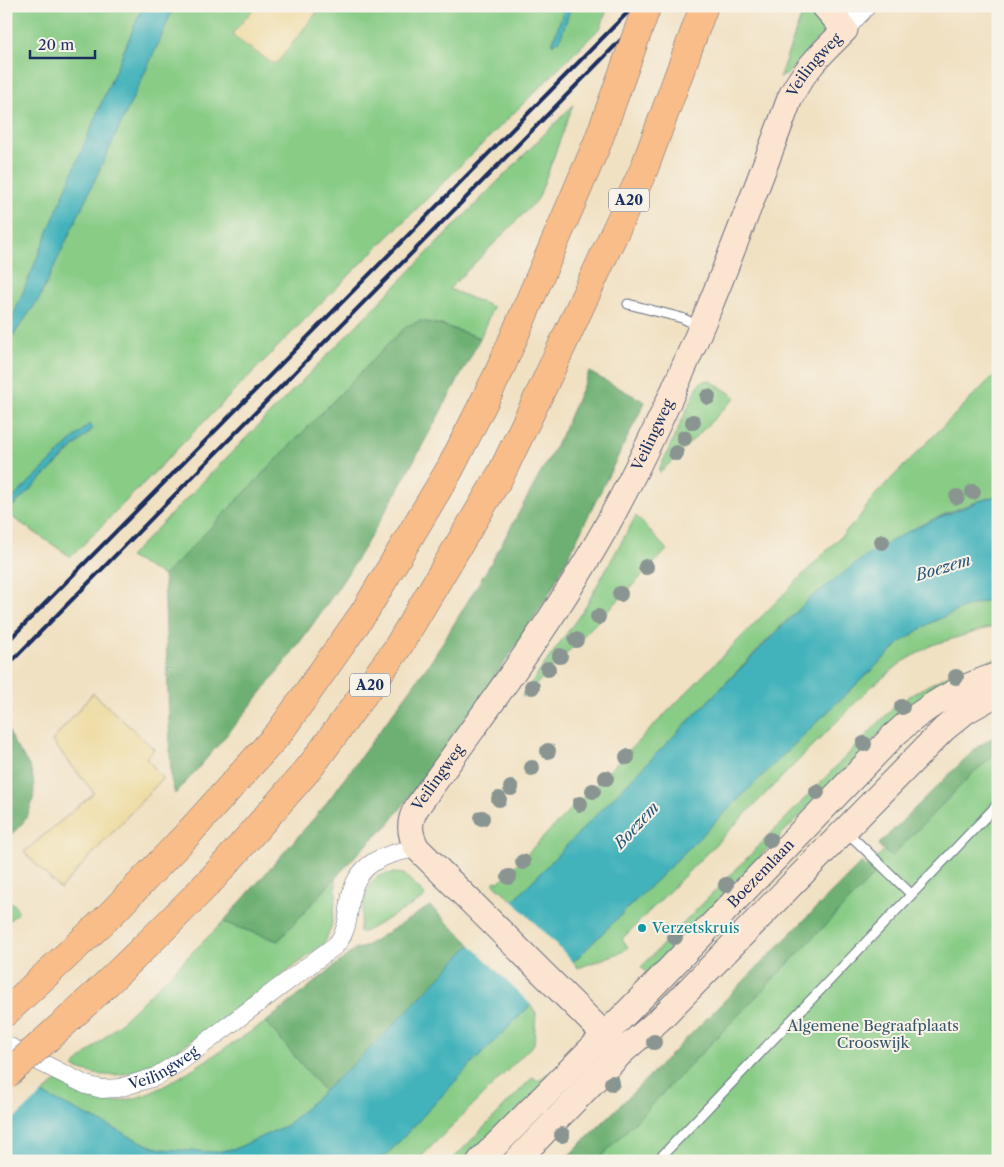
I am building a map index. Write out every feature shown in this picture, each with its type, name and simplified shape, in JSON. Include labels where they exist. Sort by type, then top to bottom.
[{"type":"highway","points":[[6,1012],[109,916],[199,822],[279,733],[365,611],[450,469],[498,374],[597,144],[647,6]]},
{"type":"highway","name":"A20","points":[[6,1075],[56,1031],[174,918],[212,878],[311,766],[396,650],[502,474],[644,169],[704,6]]},
{"type":"main road","points":[[824,6],[845,30]]},
{"type":"main road","name":"Veilingweg","points":[[622,1052],[417,848],[411,834],[410,820],[525,656],[576,578],[605,528],[651,438],[727,267],[796,86],[811,64],[845,30]]},
{"type":"main road","name":"Boezemlaan","points":[[480,1161],[893,736],[924,710],[946,696],[975,682],[998,675]]},
{"type":"main road","name":"Boezemlaan","points":[[516,1161],[622,1052],[660,1019],[944,729],[966,711],[998,693]]},
{"type":"street","name":"Veilingweg","points":[[845,30],[867,6]]},
{"type":"street","name":"Veilingweg","points":[[6,1045],[86,1085],[102,1089],[119,1088],[156,1077],[181,1061],[336,945],[345,931],[352,889],[361,874],[373,862],[386,855],[417,848]]},
{"type":"lane","points":[[628,304],[682,318],[701,327]]},
{"type":"lane","points":[[657,1161],[998,804]]},
{"type":"lane","points":[[845,830],[912,894]]},
{"type":"green space","points":[[6,6],[143,6],[7,332]]},
{"type":"green space","points":[[174,6],[256,6],[234,33],[277,63],[316,13],[327,6],[380,6],[387,10],[392,6],[565,6],[552,44],[560,39],[571,6],[608,6],[601,27],[318,306],[71,557],[6,513],[93,429],[89,424],[6,505],[6,350],[12,337],[39,299]]},
{"type":"green space","points":[[805,6],[813,6],[822,23],[822,34],[786,75],[779,78]]},
{"type":"green space","points":[[573,105],[538,199],[449,289],[493,307],[480,338],[445,326],[421,321],[407,326],[164,576],[129,557]]},
{"type":"green space","points":[[421,321],[445,326],[480,338],[394,497],[346,576],[265,688],[175,794],[171,779],[164,576],[396,336],[407,326]]},
{"type":"green space","points":[[998,371],[998,495],[967,505],[909,532],[881,547],[830,584],[781,626],[513,901],[493,883],[495,881],[499,882],[858,519],[875,495]]},
{"type":"green space","points":[[589,372],[645,402],[550,593],[523,636],[444,750],[389,824],[357,854],[278,941],[223,922],[322,809],[432,660],[491,563],[560,438]]},
{"type":"green space","points":[[709,380],[736,397],[660,473],[659,470],[698,386],[701,382]]},
{"type":"green space","points":[[636,516],[667,550],[524,697],[522,696],[584,609]]},
{"type":"green space","points":[[998,597],[998,625],[932,645],[901,663],[871,687],[622,939],[628,947],[622,952],[578,968],[573,962],[901,642],[930,623],[963,608]]},
{"type":"green space","points":[[998,658],[998,669],[883,730],[647,973],[641,967],[894,707],[918,691],[944,678]]},
{"type":"green space","points":[[9,731],[14,743],[30,767],[34,781],[34,795],[25,819],[6,839],[6,734]]},
{"type":"green space","points":[[998,734],[998,753],[975,771],[891,857],[878,845],[976,748]]},
{"type":"green space","name":"Algemene Begraafplaats Crooswijk","points":[[998,745],[998,1161],[563,1161],[990,748]]},
{"type":"green space","points":[[862,862],[875,874],[597,1161],[565,1161]]},
{"type":"green space","points":[[394,873],[404,874],[425,895],[423,899],[364,932],[359,932],[364,903],[371,883],[379,876]]},
{"type":"green space","points":[[336,877],[336,897],[331,927],[324,944],[239,1008],[154,1066],[114,1075],[94,1074],[73,1067],[223,922],[278,941]]},
{"type":"green space","points":[[6,899],[15,905],[19,912],[6,923]]},
{"type":"green space","points":[[430,906],[471,945],[374,1046],[324,1091],[266,1022],[354,950],[364,947]]},
{"type":"green space","points":[[531,1005],[536,1013],[534,1044],[417,1161],[381,1161],[464,1072]]},
{"type":"green space","points":[[266,1022],[324,1091],[287,1125],[237,1148],[216,1152],[161,1149],[148,1145],[42,1094],[57,1081],[89,1096],[103,1100],[124,1100],[150,1093]]},
{"type":"green space","points":[[547,1074],[551,1078],[465,1161],[451,1161],[533,1077],[538,1081]]},
{"type":"sand","points":[[256,6],[313,6],[316,13],[277,63],[272,63],[234,37],[233,33]]},
{"type":"sand","points":[[93,693],[154,749],[146,758],[163,778],[60,889],[24,852],[94,793],[52,741]]},
{"type":"water","points":[[143,6],[174,6],[39,299],[12,337],[6,350],[6,333]]},
{"type":"water","points":[[565,6],[571,6],[560,40],[552,45]]},
{"type":"water","points":[[89,424],[93,428],[6,513],[6,505]]},
{"type":"water","name":"Boezem","points":[[998,495],[998,597],[963,608],[930,623],[901,642],[573,962],[464,1072],[381,1161],[6,1161],[6,1078],[148,1145],[161,1149],[216,1152],[237,1148],[287,1125],[374,1045],[599,812],[809,599],[863,558],[907,532]]},
{"type":"pier","points":[[511,899],[575,964],[533,1007],[469,943]]},
{"type":"pier","points":[[6,1076],[44,1092],[6,1126]]},
{"type":"railway","points":[[6,643],[634,6]]},
{"type":"railway","points":[[6,667],[654,6]]},
{"type":"place","name":"Verzetskruis","points":[[642,928]]}]
